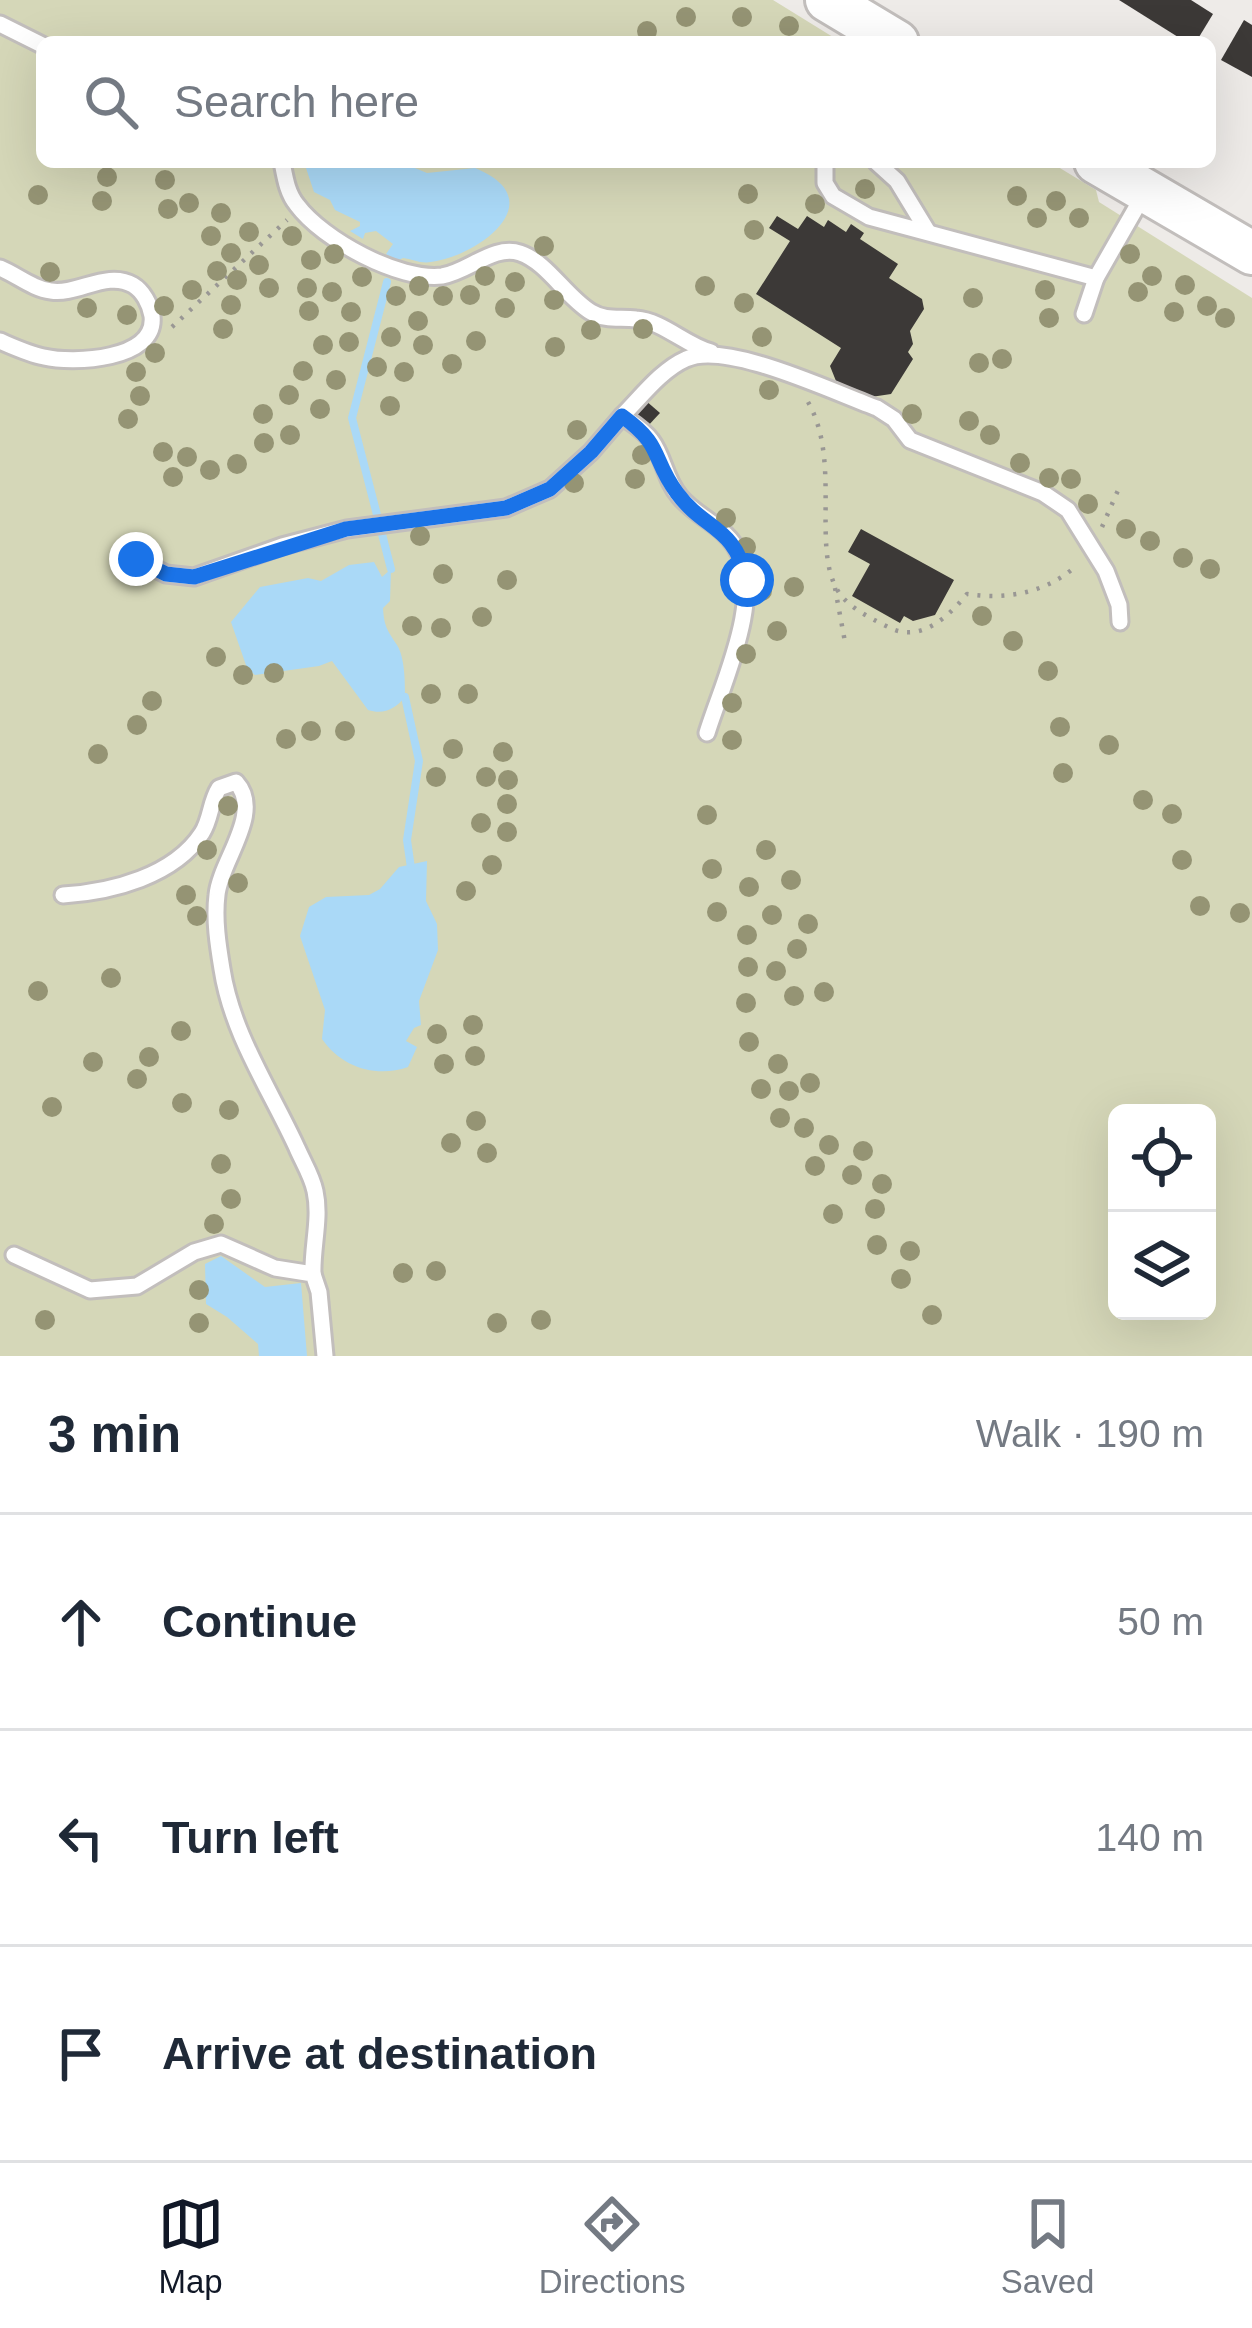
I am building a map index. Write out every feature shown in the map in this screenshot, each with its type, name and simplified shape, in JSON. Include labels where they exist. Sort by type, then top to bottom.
[{"type":"main road","points":[[827,0],[887,36]]},
{"type":"main road","points":[[1106,168],[1252,254]]},
{"type":"lane","points":[[0,25],[36,42]]},
{"type":"lane","points":[[283,168],[288,189],[313,222],[369,258],[406,273],[446,275],[516,250],[601,317],[653,323],[697,348],[784,373],[877,409],[894,419],[910,440],[1043,493],[1068,510],[1092,548],[1113,590],[1120,622]]},
{"type":"lane","points":[[825,168],[825,183],[833,196],[869,218],[1096,278]]},
{"type":"lane","points":[[882,168],[898,181],[928,232]]},
{"type":"lane","points":[[1084,314],[1096,278],[1145,191]]},
{"type":"lane","points":[[0,268],[49,291],[122,281],[137,287],[148,303],[152,332],[131,348],[104,358],[46,358],[0,341]]},
{"type":"lane","points":[[136,559],[166,574],[194,577],[281,546],[368,526],[483,512],[526,501],[573,470],[650,386],[685,359],[723,355]]},
{"type":"lane","points":[[622,416],[650,438],[673,488],[734,544],[743,562],[747,580],[741,627],[707,734]]},
{"type":"lane","points":[[64,895],[121,886],[162,868],[204,831],[219,788],[236,782],[242,789],[246,803],[242,821],[217,895],[222,973],[240,1036],[272,1092],[312,1181],[316,1202],[313,1274],[325,1356]]},
{"type":"lane","points":[[14,1255],[90,1290],[137,1286],[194,1252],[221,1244],[275,1268],[313,1274]]},
{"type":"path","points":[[131,348],[178,322],[299,207]]},
{"type":"path","points":[[784,373],[812,410],[823,446],[828,475],[828,558],[844,642]]},
{"type":"path","points":[[834,584],[842,597],[883,624],[900,633],[911,632],[946,620],[967,594],[1026,593],[1064,577],[1092,548],[1119,488]]},
{"type":"green space","points":[[0,0],[773,0],[831,36],[36,36],[36,168],[1060,168],[1096,190],[1099,202],[1252,298],[1252,1356],[0,1356]]},
{"type":"water","points":[[306,168],[415,168],[427,173],[475,168],[498,181],[508,195],[508,210],[487,238],[450,258],[397,261],[386,254],[393,244],[376,231],[365,233],[363,239],[350,231],[360,222],[335,210],[330,200],[314,192]]},
{"type":"water","points":[[374,562],[382,577],[391,569],[390,601],[383,608],[403,663],[405,697],[397,705],[384,711],[368,710],[332,661],[255,675],[247,668],[231,622],[260,587],[308,578],[321,581],[349,565]]},
{"type":"water","points":[[427,861],[426,901],[437,924],[438,950],[419,1001],[421,1025],[406,1041],[417,1047],[408,1067],[361,1068],[340,1057],[322,1039],[325,1010],[300,936],[309,907],[326,897],[369,895],[399,867]]},
{"type":"water","points":[[221,1256],[265,1287],[301,1283],[307,1356],[259,1356],[258,1344],[206,1304],[205,1264]]},
{"type":"building","points":[[1119,0],[1191,0],[1213,14],[1200,36],[1176,36]]},
{"type":"building","points":[[1244,20],[1252,25],[1252,77],[1221,60]]},
{"type":"building","points":[[777,216],[798,229],[807,216],[824,227],[828,220],[846,232],[851,224],[864,233],[860,239],[898,264],[889,278],[922,299],[924,309],[910,331],[913,344],[908,352],[913,359],[891,394],[871,397],[836,381],[830,366],[841,348],[756,294],[790,241],[769,228]]},
{"type":"building","points":[[645,400],[660,413],[646,428],[631,416]]},
{"type":"building","points":[[861,529],[954,580],[935,615],[913,621],[904,616],[900,623],[852,596],[870,564],[848,552]]},
{"type":"waterway","points":[[387,282],[352,418],[391,569]]},
{"type":"waterway","points":[[405,697],[419,761],[407,840],[411,868]]},
{"type":"route","points":[[136,559],[166,574],[194,577],[346,529],[506,508],[550,489],[622,416],[650,438],[664,473],[682,500],[734,544],[747,580]]}]
